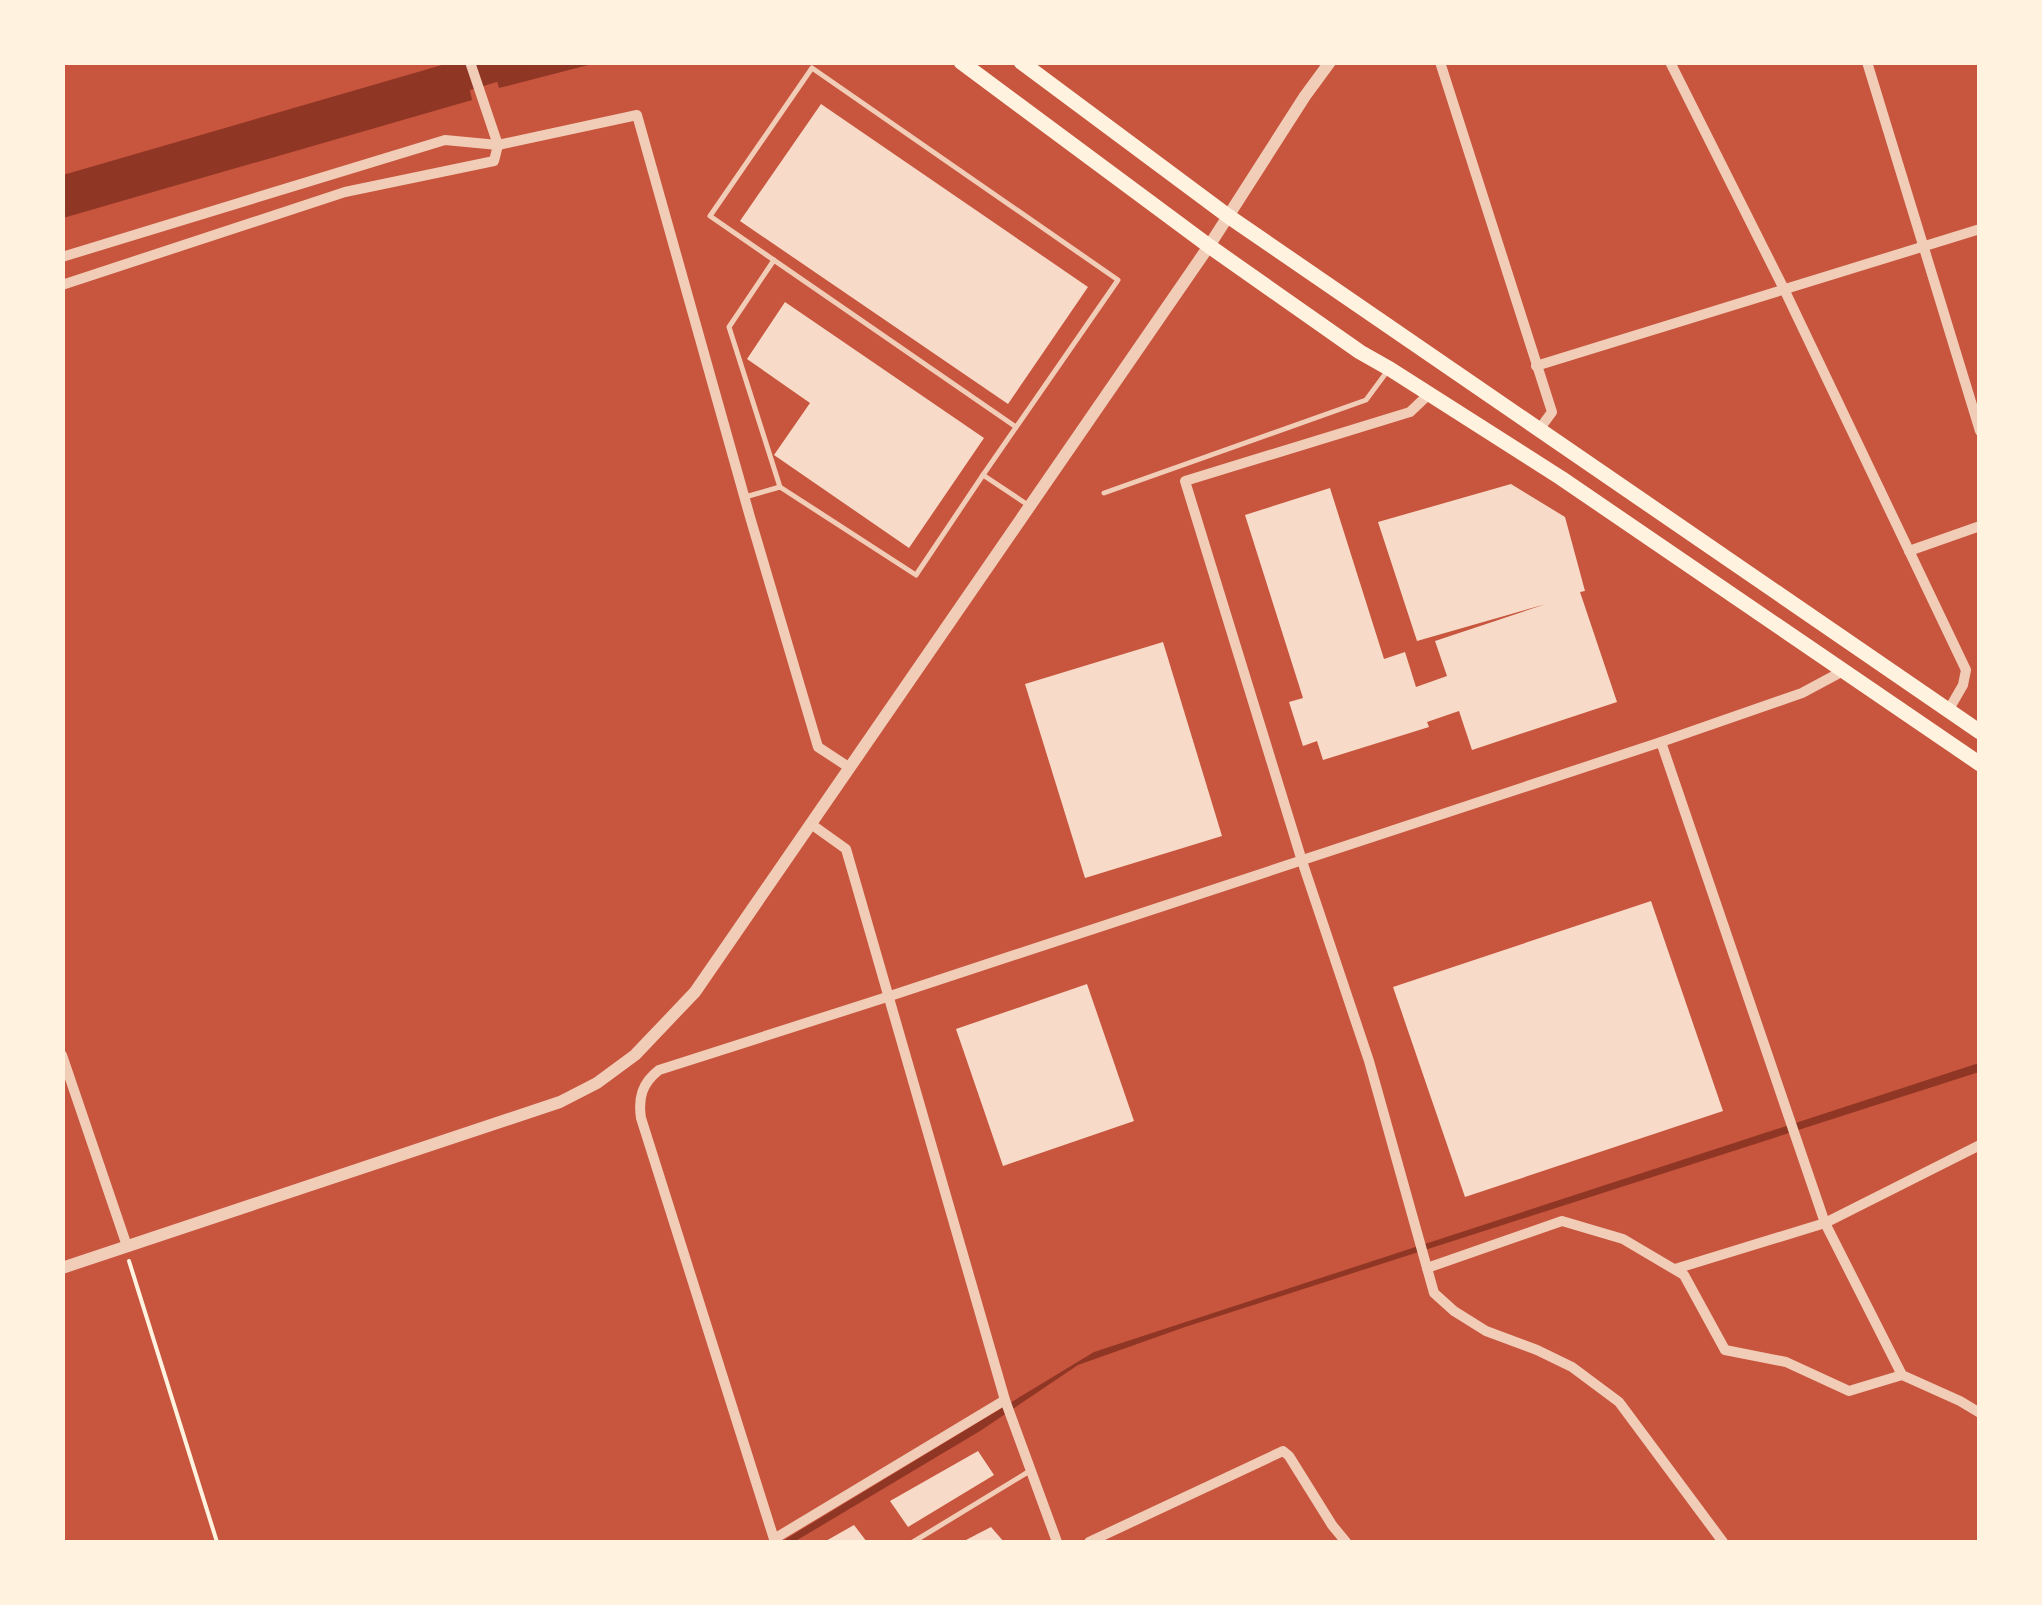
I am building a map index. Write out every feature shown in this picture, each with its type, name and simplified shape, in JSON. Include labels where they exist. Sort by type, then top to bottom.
[{"type":"main road","points":[[961,62],[1209,246],[1360,352],[1561,478],[1980,764]]},
{"type":"main road","points":[[1021,62],[1228,216],[1980,732]]},
{"type":"street","points":[[62,285],[344,192],[494,161],[498,145],[470,62]]},
{"type":"street","points":[[62,1268],[560,1102],[636,1056],[695,992],[1209,246],[1330,62]]},
{"type":"street","points":[[1440,62],[1552,412],[1538,431]]},
{"type":"street","points":[[1670,62],[1784,288],[1966,670],[1963,686],[1948,711]]},
{"type":"street","points":[[1867,62],[1980,431]]},
{"type":"street","points":[[62,257],[446,140],[498,145],[637,114],[818,747],[850,768]]},
{"type":"street","points":[[1536,366],[1980,228]]},
{"type":"street","points":[[1428,395],[1410,412],[1185,481],[1302,861],[1369,1060],[1434,1293],[1486,1331],[1572,1366],[1619,1402],[1724,1542]]},
{"type":"street","points":[[1909,551],[1980,526]]},
{"type":"street","points":[[1005,1400],[774,1539],[641,1118],[638,1101],[649,1078],[659,1070],[1802,694],[1843,671]]},
{"type":"street","points":[[1661,742],[1825,1222],[1902,1375],[1980,1413]]},
{"type":"street","points":[[812,824],[846,849],[1005,1400],[1058,1542]]},
{"type":"street","points":[[62,1054],[127,1246]]},
{"type":"street","points":[[1675,1269],[1825,1222],[1980,1145]]},
{"type":"street","points":[[1427,1268],[1562,1221],[1624,1239],[1684,1274],[1725,1350],[1786,1362],[1849,1390],[1902,1375]]},
{"type":"street","points":[[1089,1542],[1284,1452],[1346,1542]]},
{"type":"lane","points":[[774,260],[729,327],[780,487],[916,575],[1118,280],[812,68],[710,216],[774,260],[1016,427]]},
{"type":"lane","points":[[1104,493],[1366,400],[1390,369]]},
{"type":"lane","points":[[984,475],[1030,507]]},
{"type":"lane","points":[[744,497],[780,487]]},
{"type":"lane","points":[[913,1542],[1031,1470]]},
{"type":"path","points":[[127,1246],[129,1266],[216,1542]]},
{"type":"shaded area","points":[[492,62],[596,63],[499,88]]},
{"type":"shaded area","points":[[449,63],[464,63],[472,100],[63,218],[63,175]]},
{"type":"shaded area","points":[[1979,1063],[1979,1072],[1185,1327],[1078,1365],[980,1431],[794,1542],[781,1542],[1094,1352]]},
{"type":"building","points":[[821,104],[1088,287],[1008,404],[740,221]]},
{"type":"building","points":[[785,302],[984,438],[909,548],[774,455],[810,403],[747,359]]},
{"type":"building","points":[[1511,484],[1565,517],[1585,591],[1580,592],[1617,702],[1472,750],[1459,711],[1427,722],[1429,727],[1323,760],[1317,741],[1303,746],[1289,702],[1303,698],[1245,515],[1330,488],[1384,659],[1405,652],[1416,687],[1447,676],[1435,641],[1546,604],[1417,641],[1378,522]]},
{"type":"building","points":[[1163,642],[1222,836],[1085,878],[1025,684]]},
{"type":"building","points":[[1651,901],[1723,1111],[1465,1197],[1393,987]]},
{"type":"building","points":[[1087,984],[1134,1121],[1003,1166],[956,1029]]},
{"type":"building","points":[[978,1451],[994,1475],[908,1527],[890,1501]]},
{"type":"building","points":[[854,1525],[867,1542],[824,1542]]},
{"type":"building","points":[[991,1527],[1004,1542],[962,1542]]},
{"type":"waterway","points":[[435,84],[508,62]]}]
